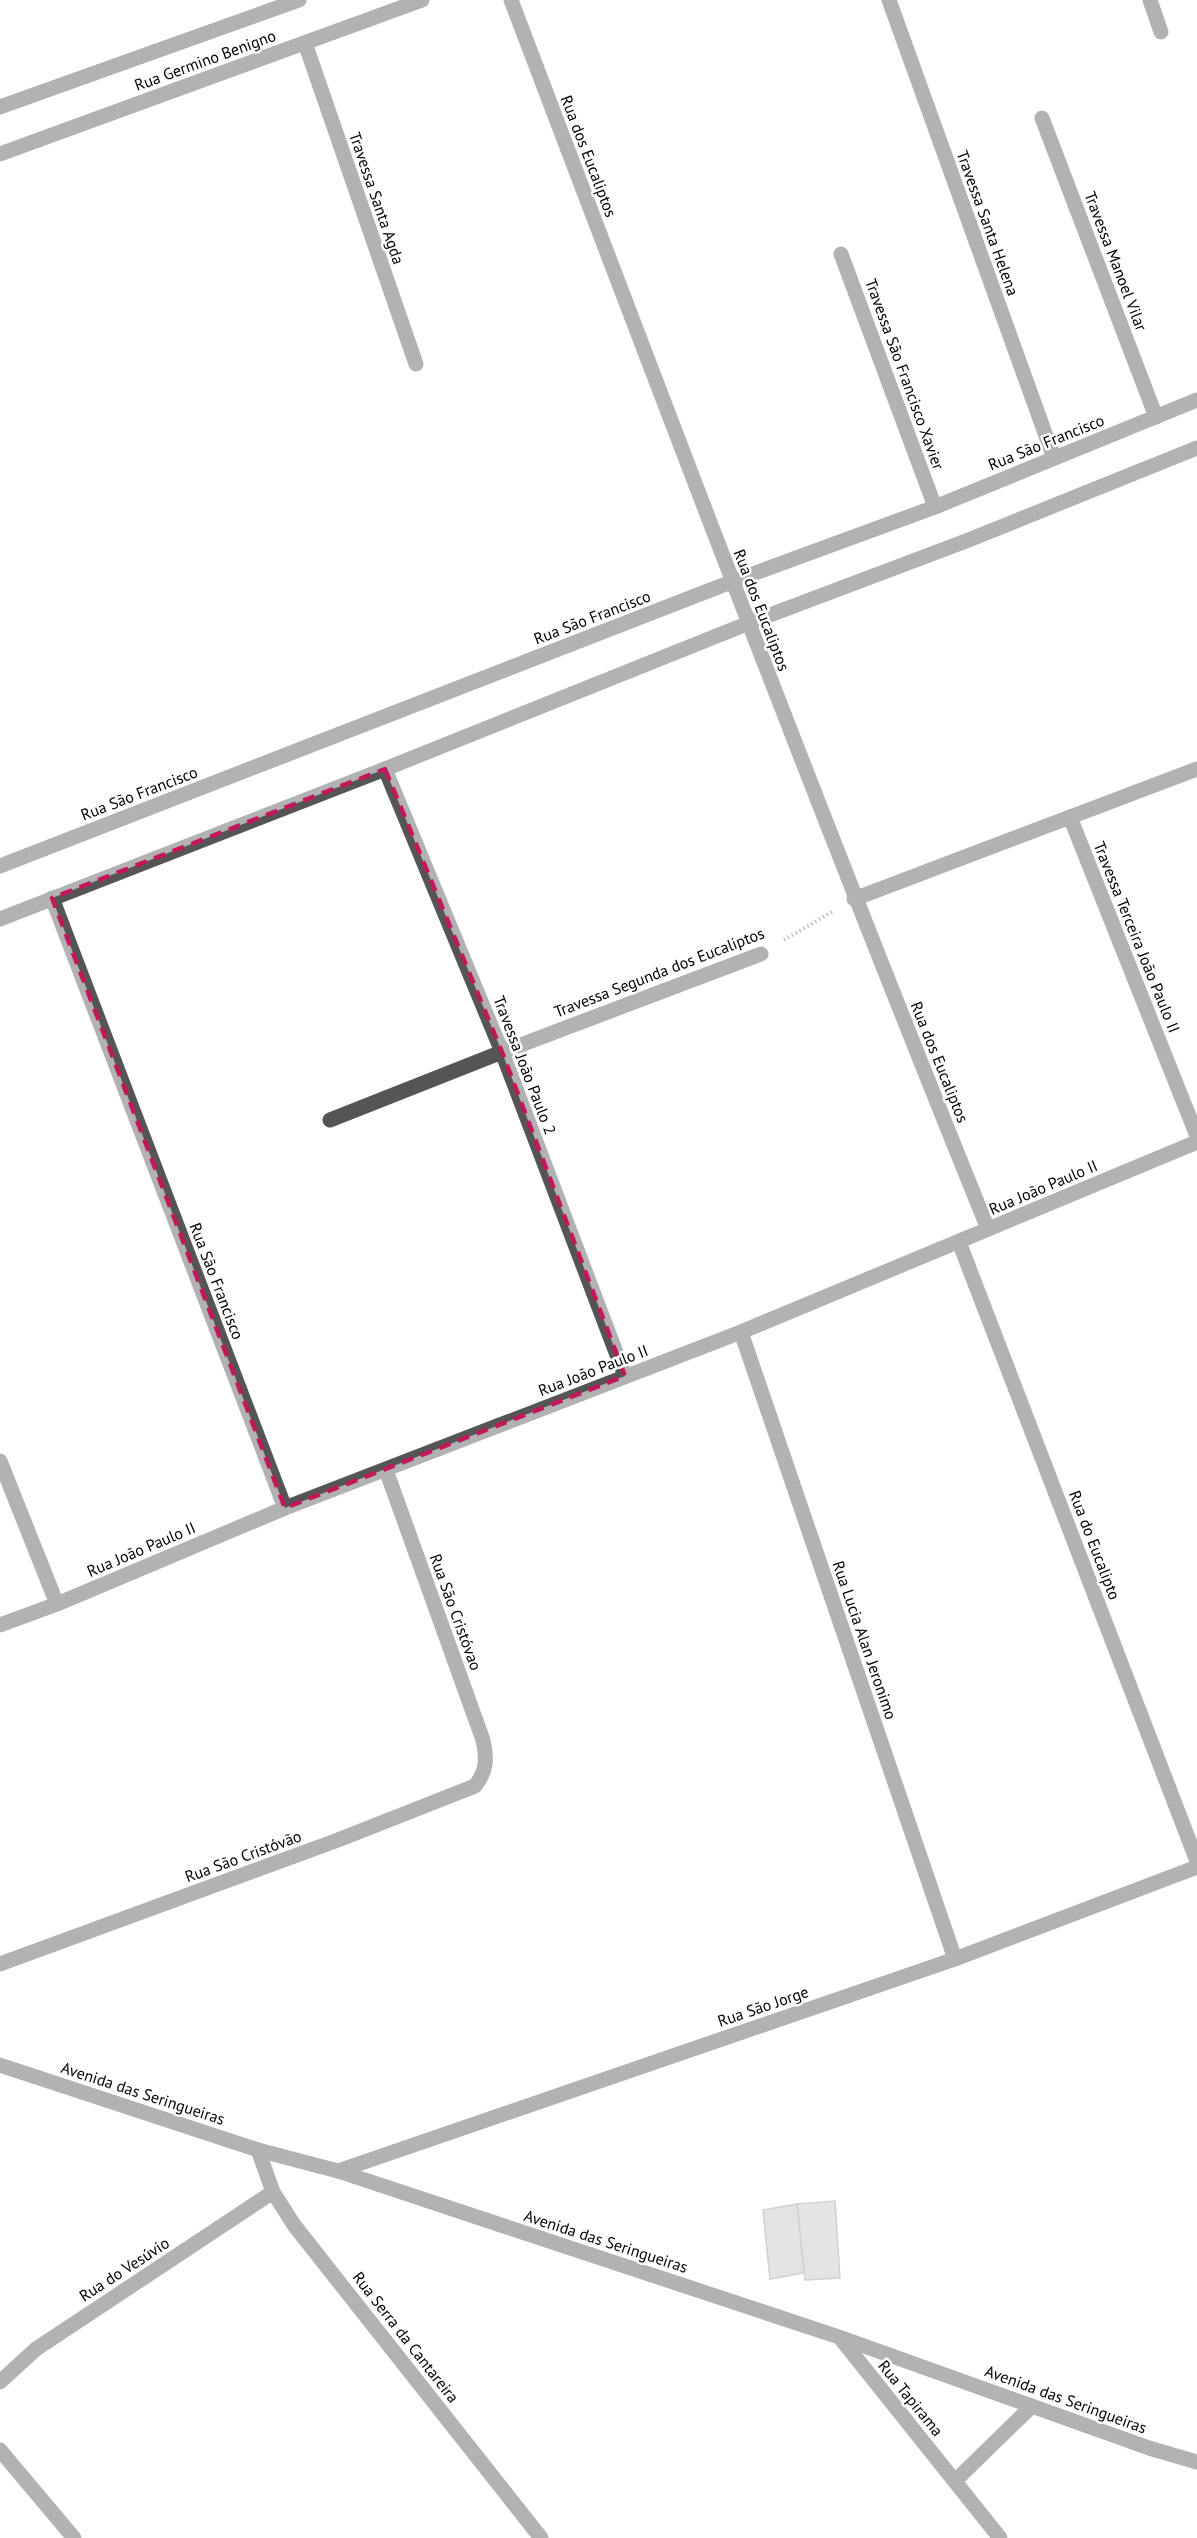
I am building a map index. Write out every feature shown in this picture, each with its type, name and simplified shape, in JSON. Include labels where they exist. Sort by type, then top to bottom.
[{"type":"street","name":"Rua Germino Benigno","points":[[0,107],[299,0]]},
{"type":"street","name":"Rua Germino Benigno","points":[[0,154],[422,0]]},
{"type":"street","name":"Rua dos Eucaliptos","points":[[511,0],[731,582],[988,1229]]},
{"type":"street","name":"Travessa Santa Helena","points":[[889,0],[1054,458]]},
{"type":"street","points":[[1150,0],[1161,32]]},
{"type":"street","name":"Travessa Santa Agda","points":[[305,43],[416,364]]},
{"type":"street","name":"Travessa Manoel Vilar","points":[[1042,118],[1156,417]]},
{"type":"street","name":"Travessa São Francisco Xavier","points":[[841,254],[935,507]]},
{"type":"street","name":"Rua São Francisco","points":[[0,866],[731,582],[935,507],[1197,400]]},
{"type":"street","points":[[0,919],[385,769],[748,623],[966,542],[1197,448]]},
{"type":"street","name":"Travessa João Paulo 2","points":[[385,769],[502,1052],[626,1376]]},
{"type":"street","points":[[855,899],[1197,769]]},
{"type":"street","name":"Travessa Terceira João Paulo II","points":[[1070,817],[1197,1136]]},
{"type":"street","name":"Rua São Francisco","points":[[52,898],[285,1508]]},
{"type":"street","name":"Travessa Segunda dos Eucaliptos","points":[[330,1120],[761,954]]},
{"type":"street","name":"Rua João Paulo II","points":[[0,1625],[57,1604],[285,1508],[741,1332],[1197,1142]]},
{"type":"street","name":"Rua do Eucalipto","points":[[958,1242],[1197,1861]]},
{"type":"street","name":"Rua Lucia Alan Jeronimo","points":[[741,1332],[955,1959]]},
{"type":"street","points":[[0,1461],[57,1604]]},
{"type":"street","name":"Rua São Cristóvao","points":[[386,1470],[483,1740],[486,1766]]},
{"type":"street","name":"Rua São Cristóvão","points":[[0,1964],[338,1840],[475,1786],[486,1766]]},
{"type":"street","name":"Rua São Jorge","points":[[338,2171],[955,1959],[1197,1867]]},
{"type":"street","name":"Avenida das Seringueiras","points":[[0,2065],[258,2150],[338,2171],[839,2337],[1149,2448],[1197,2462]]},
{"type":"street","name":"Rua Serra da Cantareira","points":[[258,2150],[273,2192],[294,2225],[541,2538]]},
{"type":"street","name":"Rua do Vesúvio","points":[[0,2382],[36,2349],[273,2192]]},
{"type":"street","name":"Rua Tapirama","points":[[839,2337],[1000,2538]]},
{"type":"street","points":[[955,2481],[1032,2406]]},
{"type":"street","points":[[0,2450],[74,2538]]},
{"type":"path","name":"Travessa Segunda dos Eucaliptos","points":[[761,954],[855,899]]},
{"type":"highlighted area","points":[[385,769],[502,1052],[625,1376],[285,1508],[52,898]]},
{"type":"building","points":[[835,2201],[840,2278],[805,2280],[797,2204]]},
{"type":"building","points":[[797,2204],[804,2273],[770,2279],[763,2210]]}]
